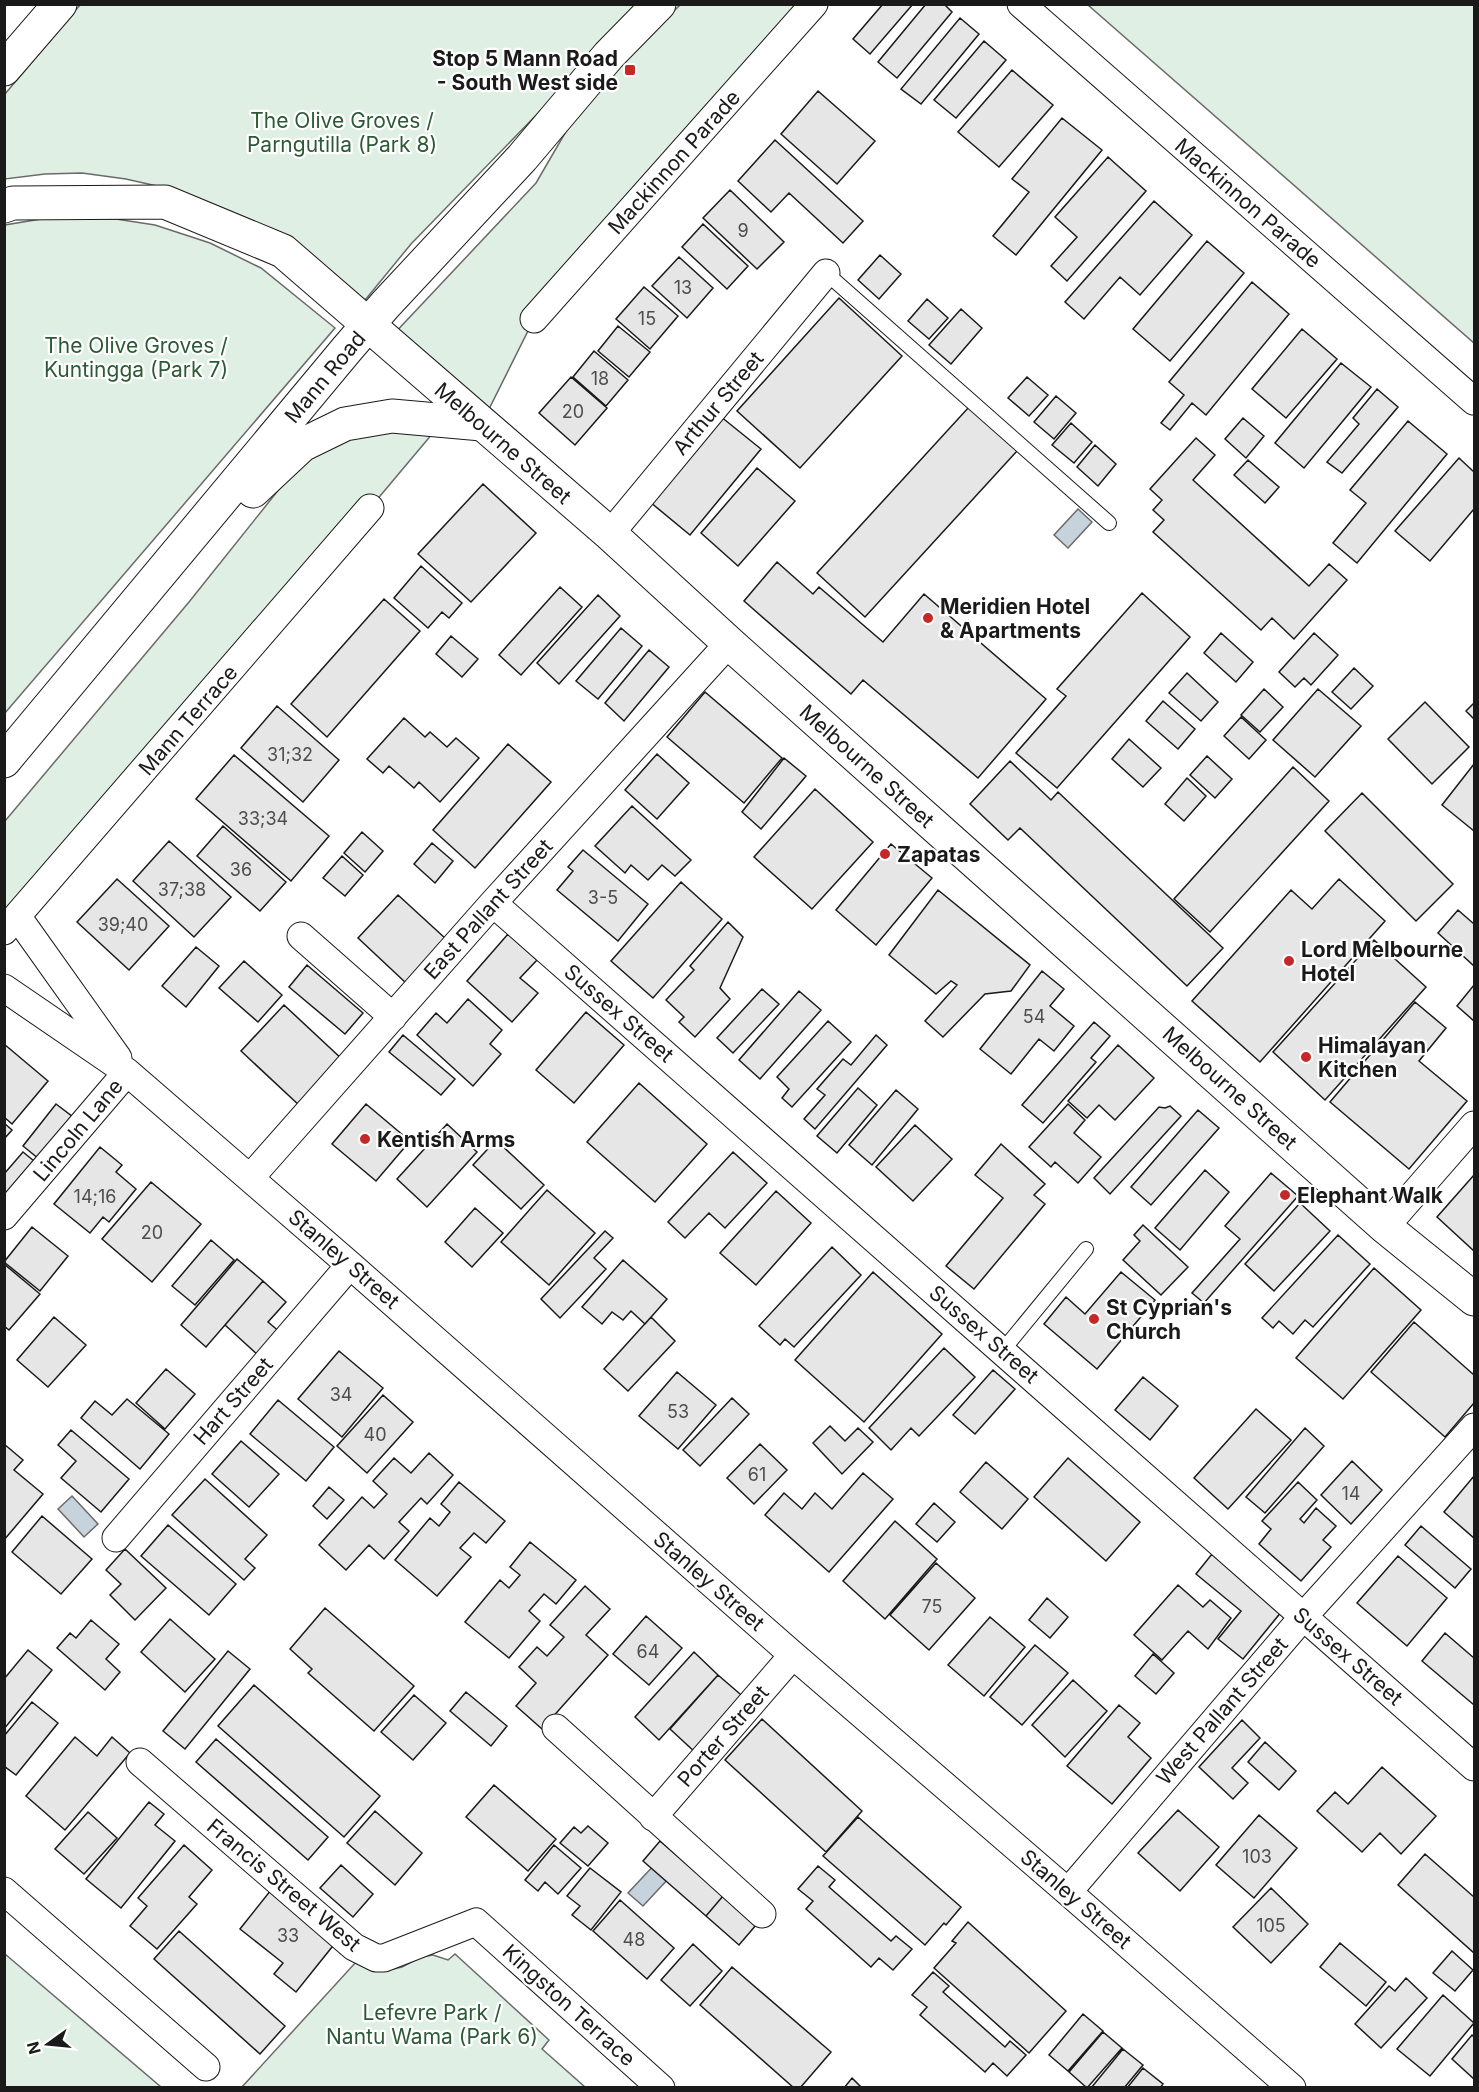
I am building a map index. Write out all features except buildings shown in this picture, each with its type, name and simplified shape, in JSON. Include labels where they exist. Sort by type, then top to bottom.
[{"type":"main road","points":[[4,69],[60,4]]},
{"type":"main road","name":"Mann Road","points":[[4,761],[367,326],[522,158],[609,55],[659,4]]},
{"type":"main road","name":"Melbourne Street","points":[[4,206],[13,203],[165,202],[282,251],[610,534],[729,643],[1385,1227],[1474,1299]]},
{"type":"main road","points":[[158,578],[302,445],[345,424],[392,416],[482,424]]},
{"type":"street","name":"Mackinnon Parade","points":[[534,319],[814,4]]},
{"type":"street","name":"Mackinnon Parade","points":[[1021,4],[1474,401]]},
{"type":"street","name":"Arthur Street","points":[[610,534],[826,273]]},
{"type":"street","name":"Mann Terrace","points":[[11,923],[370,508]]},
{"type":"street","name":"East Pallant Street","points":[[250,1178],[493,903],[729,643]]},
{"type":"street","name":"Sussex Street","points":[[493,903],[1474,1767]]},
{"type":"street","name":"Stanley Street","points":[[11,923],[127,1072]]},
{"type":"street","points":[[301,936],[393,1017]]},
{"type":"street","name":"Stanley Street","points":[[4,988],[127,1072],[1292,2088]]},
{"type":"street","name":"Lincoln Lane","points":[[4,1216],[127,1072]]},
{"type":"street","points":[[1385,1227],[1474,1125]]},
{"type":"street","name":"Hart Street","points":[[116,1538],[350,1265]]},
{"type":"street","name":"West Pallant Street","points":[[1068,1892],[1303,1617],[1474,1427]]},
{"type":"street","name":"Porter Street","points":[[653,1817],[793,1655]]},
{"type":"street","points":[[556,1728],[762,1914]]},
{"type":"street","name":"Francis Street West","points":[[140,1762],[354,1947],[365,1953],[376,1958],[392,1956],[476,1922]]},
{"type":"street","points":[[4,1891],[206,2067]]},
{"type":"street","name":"Kingston Terrace","points":[[476,1922],[661,2088]]},
{"type":"lane","points":[[826,273],[1109,523]]},
{"type":"lane","points":[[1003,1350],[1086,1249]]},
{"type":"green space","name":"The Olive Groves / Parngutilla (Park 8)","points":[[80,5],[643,5],[411,244],[361,305],[170,189],[126,179],[82,173],[45,174],[5,179],[5,94]]},
{"type":"green space","points":[[680,5],[796,5],[534,319],[486,415],[392,336],[536,183],[575,116],[617,67]]},
{"type":"green space","points":[[1088,5],[1474,5],[1474,343]]},
{"type":"green space","name":"The Olive Groves / Kuntingga (Park 7)","points":[[47,218],[116,219],[155,225],[210,243],[261,268],[335,328],[5,713],[5,225]]},
{"type":"green space","points":[[443,421],[5,931],[5,821],[189,602],[304,458],[345,439]]},
{"type":"green space","points":[[5,1954],[161,2087],[5,2087]]},
{"type":"green space","name":"Lefevre Park / Nantu Wama (Park 6)","points":[[455,1954],[549,2040],[542,2049],[585,2087],[241,2088],[356,1962],[384,1971],[402,1967],[421,1957],[433,1955],[448,1960]]},
{"type":"shaded area","points":[[1078,509],[1092,522],[1068,548],[1054,535]]},
{"type":"shaded area","points":[[72,1496],[98,1524],[84,1537],[58,1509]]},
{"type":"shaded area","points":[[656,1863],[670,1877],[643,1906],[628,1893]]},
{"type":"place","name":"Stop 5 Mann Road - South West side","points":[[630,70]]},
{"type":"place","name":"Meridien Hotel & Apartments","points":[[928,618]]},
{"type":"place","name":"Zapatas","points":[[885,854]]},
{"type":"place","name":"Lord Melbourne Hotel","points":[[1289,961]]},
{"type":"place","name":"Himalayan Kitchen","points":[[1306,1057]]},
{"type":"place","name":"Kentish Arms","points":[[365,1139]]},
{"type":"place","name":"Elephant Walk","points":[[1285,1195]]},
{"type":"place","name":"St Cyprian's Church","points":[[1094,1319]]}]
